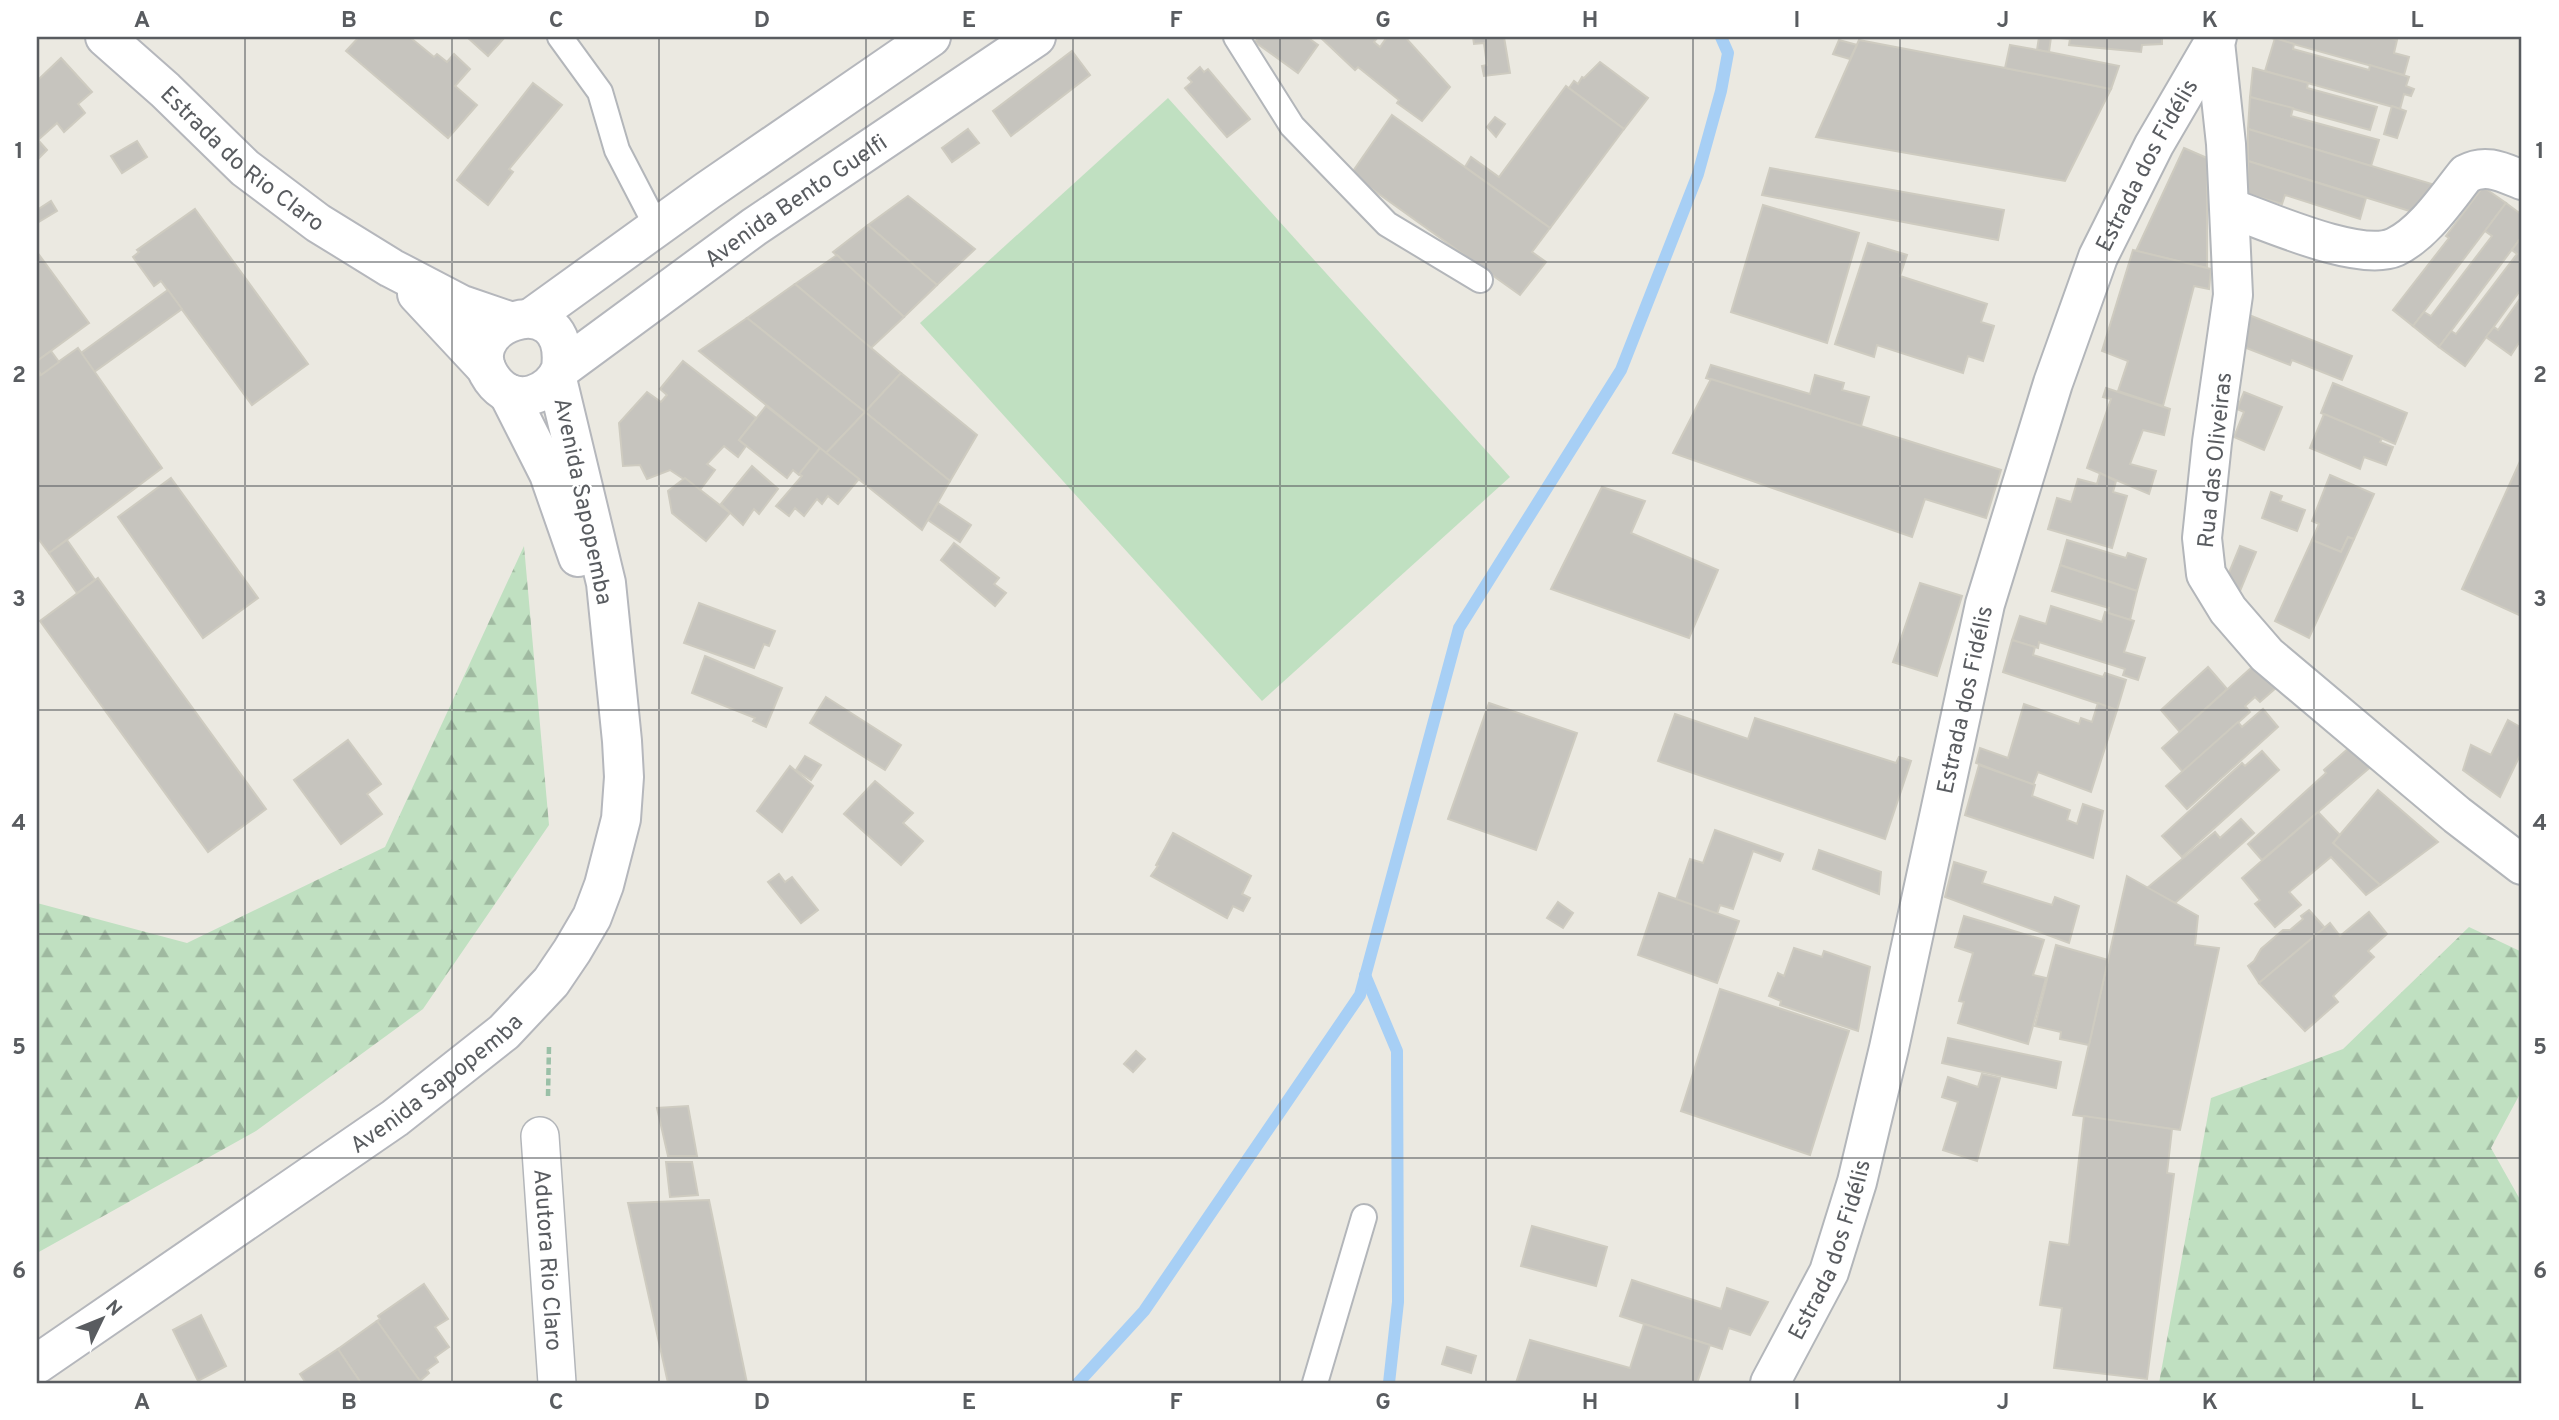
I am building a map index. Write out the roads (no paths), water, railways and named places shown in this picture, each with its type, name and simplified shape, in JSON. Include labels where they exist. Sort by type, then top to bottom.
[{"type":"main road","name":"Estrada do Rio Claro","points":[[105,37],[165,90],[245,168],[318,223],[391,268],[462,305],[520,320]]},
{"type":"main road","points":[[520,320],[543,323],[554,331],[561,343],[563,356],[559,374],[540,393],[519,396],[497,380],[487,345],[499,327],[520,320],[931,37]]},
{"type":"main road","name":"Avenida Bento Guelfi","points":[[559,374],[754,227],[1036,37]]},
{"type":"main road","name":"Rua das Oliveiras","points":[[2216,39],[2227,144],[2233,295],[2212,442],[2202,538],[2206,575],[2228,610],[2267,655],[2457,815],[2522,864]]},
{"type":"main road","name":"Estrada dos Fidélis","points":[[1770,1383],[1829,1272],[1857,1182],[1889,1048],[1985,604],[2053,383],[2098,257],[2154,145],[2216,39]]},
{"type":"main road","points":[[2230,208],[2338,246],[2368,252],[2393,248],[2415,234],[2466,174],[2475,169],[2507,174]]},
{"type":"main road","name":"Estrada do Rio Claro","points":[[391,268],[448,324],[497,380]]},
{"type":"main road","name":"Avenida Sapopemba","points":[[37,1364],[395,1118],[504,1032],[551,982],[592,917],[604,885],[621,819],[624,777],[606,583],[559,374]]},
{"type":"main road","name":"Avenida Sapopemba","points":[[497,380],[549,474],[615,665]]},
{"type":"street","name":"Adutora Rio Claro","points":[[540,1136],[557,1383]]},
{"type":"lane","points":[[560,37],[600,92],[617,150],[657,227]]},
{"type":"lane","points":[[1236,37],[1292,126],[1387,225],[1480,280]]},
{"type":"lane","points":[[1315,1383],[1364,1217]]},
{"type":"waterway","points":[[1078,1383],[1144,1311],[1360,995],[1459,628],[1621,370],[1698,174],[1721,91],[1728,53],[1721,37]]},
{"type":"waterway","points":[[1365,975],[1397,1051],[1398,1302],[1389,1383]]}]
